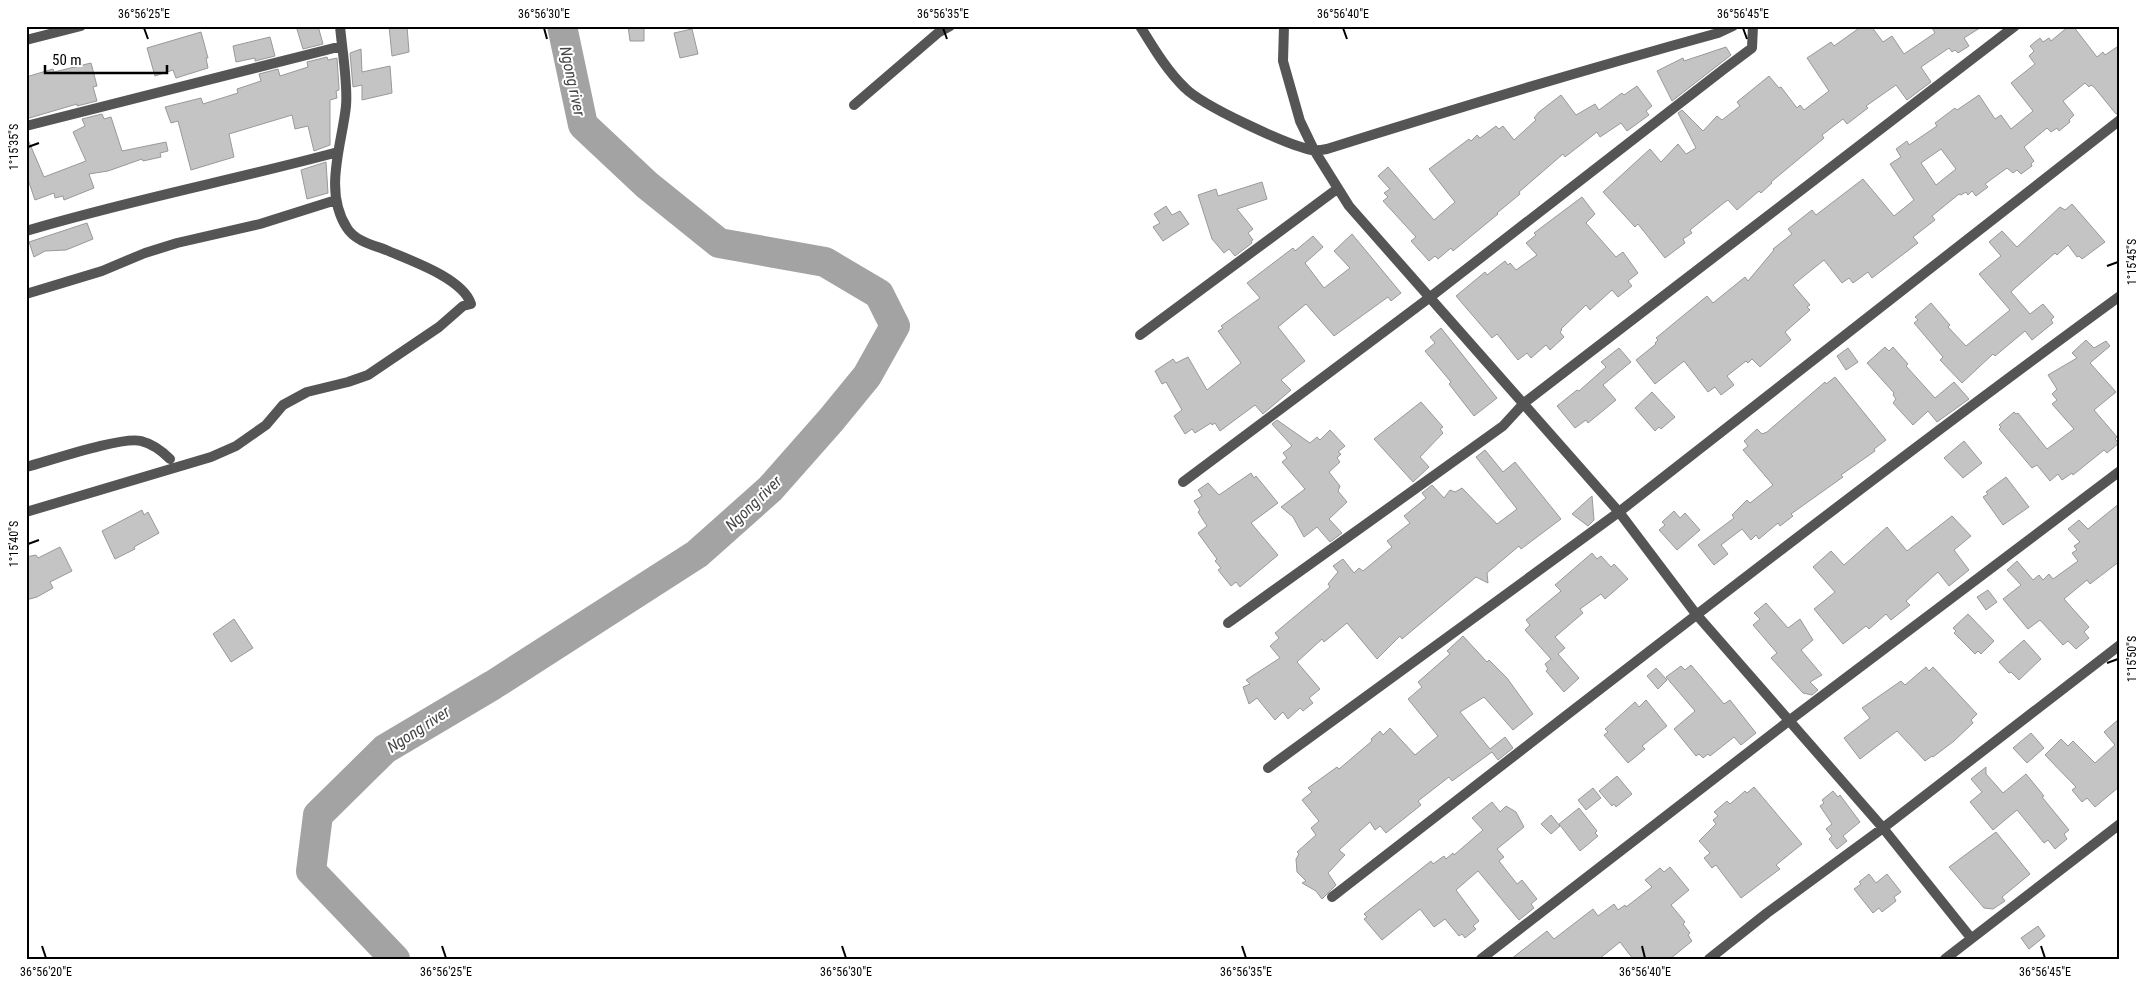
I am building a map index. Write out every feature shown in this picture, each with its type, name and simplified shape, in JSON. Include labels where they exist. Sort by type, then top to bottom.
[{"type":"street","points":[[26,40],[81,26]]},
{"type":"street","points":[[26,512],[211,457],[236,446],[266,425],[283,405],[307,392],[368,375],[440,327],[463,306],[471,304],[455,284],[437,272],[353,235],[346,227],[336,200],[336,156],[346,104],[340,26]]},
{"type":"street","points":[[854,105],[939,32],[950,26]]},
{"type":"street","points":[[1140,26],[1161,58],[1185,89],[1248,124],[1293,144],[1314,150],[1327,149],[1484,99],[1557,80],[1733,26]]},
{"type":"street","points":[[1284,26],[1283,61],[1300,120],[1314,150],[1349,206],[1429,298],[1524,402],[1619,512],[1696,614],[1883,828],[1971,938]]},
{"type":"street","points":[[1183,482],[1429,298],[1724,69],[1743,57],[1752,48],[1753,26]]},
{"type":"street","points":[[1228,623],[1503,426],[1524,402],[2015,26]]},
{"type":"street","points":[[26,126],[342,46]]},
{"type":"street","points":[[1268,768],[1619,512],[2120,120]]},
{"type":"street","points":[[26,231],[338,152]]},
{"type":"street","points":[[1140,335],[1338,189]]},
{"type":"street","points":[[26,294],[102,271],[144,253],[177,243],[260,224],[336,200]]},
{"type":"street","points":[[1332,897],[1696,614],[1998,384],[2120,296]]},
{"type":"street","points":[[26,467],[119,441],[140,440],[160,449],[170,459]]},
{"type":"street","points":[[1481,959],[1790,720],[2120,471]]},
{"type":"street","points":[[1709,959],[1767,913],[1883,828],[2120,645]]},
{"type":"street","points":[[1945,959],[2120,824]]},
{"type":"building","points":[[296,26],[318,26],[323,44],[303,49]]},
{"type":"building","points":[[389,26],[407,26],[409,52],[392,56]]},
{"type":"building","points":[[628,26],[644,26],[644,41],[630,41]]},
{"type":"building","points":[[1862,26],[1871,26],[1883,42],[1892,36],[1904,54],[1935,33],[1931,26],[1983,26],[1964,38],[1969,46],[1958,53],[1955,50],[1952,52],[1949,48],[1921,67],[1931,82],[1907,100],[1896,85],[1866,106],[1868,108],[1847,124],[1843,119],[1822,135],[1824,138],[1771,182],[1761,193],[1759,191],[1737,210],[1728,200],[1725,202],[1690,230],[1692,233],[1683,239],[1685,243],[1665,258],[1638,224],[1635,227],[1603,192],[1650,149],[1661,162],[1678,144],[1686,154],[1696,148],[1678,113],[1682,110],[1703,131],[1717,116],[1722,120],[1740,106],[1737,102],[1769,76],[1779,88],[1781,87],[1797,108],[1800,105],[1804,110],[1829,91],[1807,58],[1831,42],[1834,46]]},
{"type":"building","points":[[2069,26],[2073,26],[2097,57],[2103,52],[2105,55],[2120,45],[2120,113],[2116,114],[2094,87],[2091,85],[2089,87],[2085,83],[2063,101],[2074,115],[2069,120],[2070,122],[2059,131],[2057,128],[2051,132],[2047,128],[2024,147],[2034,161],[2031,164],[2032,166],[2021,174],[2017,170],[2013,173],[2007,168],[1985,184],[1988,187],[1976,196],[1972,191],[1968,195],[1966,192],[1961,195],[1959,194],[1932,216],[1935,220],[1913,237],[1918,243],[1872,278],[1868,272],[1853,283],[1849,278],[1842,283],[1824,260],[1793,285],[1810,305],[1807,307],[1810,310],[1785,332],[1791,340],[1760,367],[1752,359],[1748,363],[1746,361],[1727,376],[1734,385],[1721,395],[1715,387],[1708,392],[1684,361],[1655,384],[1636,360],[1656,344],[1658,340],[1656,338],[1707,296],[1713,303],[1745,277],[1748,281],[1773,249],[1792,234],[1788,229],[1812,210],[1816,215],[1863,179],[1894,216],[1914,200],[1890,164],[1901,157],[1896,149],[1907,141],[1909,145],[1937,126],[1935,123],[1955,108],[1957,110],[1979,95],[1995,119],[2001,115],[2011,129],[2033,111],[2011,83],[2035,64],[2029,56],[2034,51],[2030,46],[2040,38],[2043,42],[2049,38],[2051,41]],"holes":[[[1941,149],[1956,169],[1936,185],[1921,163]]]},
{"type":"building","points":[[692,29],[698,54],[680,58],[674,33]]},
{"type":"building","points":[[201,32],[208,58],[206,58],[208,68],[176,78],[173,70],[155,76],[147,48]]},
{"type":"building","points":[[270,37],[275,56],[255,61],[255,58],[236,62],[233,46]]},
{"type":"building","points":[[1726,47],[1731,55],[1672,101],[1657,71],[1683,58],[1684,61]]},
{"type":"building","points":[[361,49],[362,72],[390,66],[392,93],[362,100],[362,85],[353,87],[350,53]]},
{"type":"building","points":[[327,57],[328,60],[337,58],[339,88],[336,91],[337,98],[330,100],[330,145],[314,151],[308,126],[295,129],[292,115],[229,134],[234,157],[191,170],[178,121],[171,123],[165,107],[201,98],[203,104],[238,93],[237,89],[261,81],[259,74],[278,69],[280,76],[308,67],[307,62]]},
{"type":"building","points":[[91,63],[97,86],[93,87],[97,101],[77,106],[77,104],[26,119],[26,77],[53,69],[54,72]]},
{"type":"building","points":[[1637,86],[1652,106],[1646,111],[1649,115],[1627,131],[1621,123],[1600,137],[1597,132],[1565,157],[1563,154],[1519,192],[1520,194],[1498,214],[1453,251],[1451,248],[1438,259],[1435,256],[1429,261],[1411,241],[1416,237],[1383,201],[1388,197],[1384,193],[1390,189],[1378,176],[1388,167],[1434,220],[1455,202],[1429,169],[1469,139],[1471,141],[1477,135],[1480,138],[1496,126],[1499,129],[1503,126],[1514,140],[1536,120],[1534,118],[1539,112],[1561,95],[1576,115],[1595,104],[1599,110],[1622,93],[1624,95]]},
{"type":"building","points":[[102,114],[104,119],[111,117],[122,151],[166,142],[168,151],[160,153],[161,157],[143,161],[142,159],[108,171],[89,174],[94,188],[64,200],[63,196],[55,198],[54,193],[35,200],[26,174],[26,135],[44,177],[86,161],[73,132],[85,126],[82,119]]},
{"type":"building","points":[[326,162],[328,193],[307,199],[301,170]]},
{"type":"building","points":[[1262,182],[1267,199],[1237,209],[1253,229],[1248,233],[1253,240],[1251,241],[1252,243],[1235,256],[1229,249],[1224,253],[1212,239],[1198,195],[1216,189],[1218,196]]},
{"type":"building","points":[[1582,197],[1595,214],[1586,223],[1616,257],[1623,252],[1638,273],[1628,281],[1632,286],[1618,297],[1612,290],[1590,310],[1586,305],[1561,329],[1560,332],[1564,337],[1550,350],[1546,345],[1531,358],[1527,353],[1518,360],[1497,334],[1492,338],[1456,296],[1485,272],[1487,275],[1505,261],[1508,265],[1510,263],[1516,270],[1537,255],[1526,243],[1536,235],[1534,233]]},
{"type":"building","points":[[2072,204],[2105,242],[2082,259],[2079,256],[2077,257],[2068,245],[2057,255],[2055,253],[2015,288],[2011,292],[2030,314],[2043,304],[2054,317],[2051,320],[2053,323],[2032,340],[2025,331],[1995,356],[1993,354],[1962,383],[1940,360],[1943,357],[1914,323],[1918,320],[1915,317],[1931,303],[1950,325],[1948,327],[1966,346],[2010,310],[1979,274],[2001,256],[1989,242],[2002,231],[2017,247],[2060,207],[2065,210]]},
{"type":"building","points":[[1166,206],[1172,215],[1180,211],[1189,224],[1163,241],[1153,227],[1160,223],[1154,214]]},
{"type":"building","points":[[87,223],[93,239],[66,250],[45,251],[34,257],[29,242]]},
{"type":"building","points":[[1352,234],[1401,293],[1391,301],[1388,297],[1334,336],[1306,304],[1278,327],[1305,361],[1281,380],[1291,390],[1263,414],[1255,405],[1220,431],[1215,423],[1212,425],[1211,423],[1195,433],[1192,429],[1185,434],[1174,416],[1182,410],[1166,382],[1162,384],[1155,371],[1173,359],[1176,363],[1188,357],[1207,390],[1241,363],[1218,331],[1223,328],[1221,326],[1260,298],[1247,283],[1293,248],[1295,251],[1313,236],[1323,247],[1305,263],[1324,288],[1350,268],[1334,251]]},
{"type":"building","points":[[1441,328],[1497,398],[1474,416],[1449,384],[1451,382],[1425,351],[1435,343],[1430,337]]},
{"type":"building","points":[[2086,340],[2094,348],[2106,341],[2110,346],[2090,363],[2116,392],[2094,410],[2117,437],[2115,439],[2119,443],[2107,453],[2104,450],[2073,475],[2072,473],[2062,480],[2058,474],[2050,481],[2037,465],[2032,468],[1999,429],[2001,427],[1999,425],[2014,412],[2018,413],[2047,449],[2074,429],[2052,404],[2057,400],[2052,394],[2057,389],[2048,375],[2077,358],[2072,353]]},
{"type":"building","points":[[1885,347],[1889,351],[1893,347],[1908,364],[1906,366],[1935,398],[1954,382],[1969,399],[1937,422],[1928,411],[1913,425],[1893,403],[1896,399],[1893,395],[1894,393],[1867,363]]},
{"type":"building","points":[[1619,348],[1631,362],[1603,385],[1616,400],[1588,423],[1586,420],[1575,428],[1557,406],[1577,390],[1579,391],[1606,367],[1601,362]]},
{"type":"building","points":[[1848,348],[1858,362],[1846,370],[1837,356]]},
{"type":"building","points":[[1835,377],[1886,440],[1874,449],[1875,451],[1841,475],[1843,477],[1791,514],[1793,516],[1780,526],[1778,523],[1759,539],[1756,535],[1751,540],[1742,529],[1721,545],[1728,554],[1714,565],[1698,545],[1734,518],[1732,515],[1747,500],[1750,503],[1773,485],[1743,450],[1748,446],[1744,441],[1757,429],[1762,434],[1767,432],[1825,382],[1826,384]]},
{"type":"building","points":[[1652,392],[1675,417],[1661,429],[1659,427],[1655,431],[1635,408]]},
{"type":"building","points":[[1421,402],[1443,427],[1440,429],[1443,433],[1420,457],[1429,467],[1413,482],[1374,439]]},
{"type":"building","points":[[1277,420],[1310,443],[1317,437],[1320,440],[1330,430],[1345,446],[1338,452],[1341,454],[1337,458],[1340,462],[1329,472],[1340,486],[1338,491],[1347,502],[1329,519],[1342,533],[1330,542],[1317,527],[1304,537],[1293,517],[1281,507],[1305,489],[1282,462],[1287,458],[1283,453],[1292,446],[1272,424]]},
{"type":"building","points":[[1964,441],[1982,463],[1963,478],[1944,458]]},
{"type":"building","points":[[1485,450],[1503,472],[1515,462],[1561,519],[1521,549],[1519,546],[1487,573],[1488,583],[1476,577],[1402,639],[1400,636],[1377,659],[1347,623],[1324,642],[1322,639],[1297,662],[1320,689],[1309,698],[1313,703],[1303,711],[1300,708],[1288,719],[1283,712],[1275,720],[1257,698],[1249,704],[1243,687],[1250,684],[1246,680],[1280,658],[1270,646],[1279,638],[1275,633],[1330,587],[1328,584],[1338,572],[1333,566],[1343,559],[1354,573],[1359,568],[1363,571],[1392,547],[1387,541],[1410,523],[1404,516],[1426,498],[1422,493],[1432,485],[1444,498],[1450,490],[1455,492],[1462,488],[1497,524],[1517,509],[1476,457]]},
{"type":"building","points":[[1251,473],[1254,478],[1256,476],[1278,503],[1251,523],[1278,555],[1240,587],[1236,582],[1231,586],[1218,570],[1221,568],[1215,561],[1217,559],[1198,533],[1207,526],[1198,512],[1200,510],[1194,501],[1202,496],[1198,490],[1208,483],[1219,495]]},
{"type":"building","points":[[2006,477],[2029,507],[2003,525],[1983,497],[1988,494],[1986,492]]},
{"type":"building","points":[[1592,496],[1594,520],[1588,526],[1572,514]]},
{"type":"building","points":[[2120,503],[2120,561],[2090,584],[2087,580],[2064,599],[2089,627],[2084,632],[2089,638],[2076,649],[2068,641],[2063,645],[2040,620],[2028,629],[2003,599],[2021,585],[2007,570],[2017,561],[2033,580],[2039,575],[2043,580],[2049,574],[2053,579],[2078,561],[2072,553],[2077,550],[2074,546],[2080,542],[2068,529],[2079,520],[2088,529]]},
{"type":"building","points":[[142,510],[144,515],[148,512],[159,533],[134,547],[135,549],[115,559],[102,531]]},
{"type":"building","points":[[1674,511],[1680,518],[1685,513],[1700,530],[1677,550],[1659,530],[1665,525],[1662,522]]},
{"type":"building","points":[[1952,516],[1971,536],[1954,550],[1969,570],[1949,586],[1938,572],[1906,601],[1910,605],[1891,620],[1886,614],[1869,629],[1866,626],[1843,644],[1814,609],[1835,592],[1813,567],[1831,551],[1844,565],[1887,527],[1907,551]]},
{"type":"building","points":[[60,547],[72,571],[50,582],[53,588],[37,597],[26,600],[26,557],[36,555],[38,558]]},
{"type":"building","points":[[1592,553],[1597,559],[1601,556],[1611,567],[1614,564],[1628,579],[1605,599],[1601,594],[1580,609],[1583,613],[1555,637],[1565,648],[1558,654],[1579,678],[1564,692],[1546,671],[1548,669],[1545,664],[1551,659],[1525,630],[1530,625],[1526,620],[1561,591],[1555,585]]},
{"type":"building","points":[[1988,590],[1997,602],[1986,610],[1977,597]]},
{"type":"building","points":[[1766,603],[1788,628],[1800,619],[1813,640],[1801,650],[1822,675],[1810,682],[1818,690],[1812,695],[1803,693],[1771,658],[1777,653],[1753,625],[1760,619],[1754,613]]},
{"type":"building","points":[[1968,614],[1994,641],[1981,654],[1978,651],[1975,654],[1954,633],[1956,631],[1953,628]]},
{"type":"building","points":[[234,619],[253,648],[231,662],[213,634]]},
{"type":"building","points":[[1463,636],[1487,662],[1489,660],[1507,678],[1533,714],[1513,730],[1484,697],[1460,712],[1490,749],[1505,737],[1513,748],[1498,760],[1492,752],[1452,781],[1449,777],[1418,801],[1421,805],[1386,833],[1380,826],[1375,830],[1370,822],[1339,850],[1345,855],[1328,873],[1336,885],[1322,899],[1316,891],[1302,883],[1306,881],[1297,872],[1296,859],[1299,854],[1297,852],[1316,835],[1311,828],[1319,821],[1302,800],[1312,792],[1308,788],[1337,767],[1339,769],[1372,741],[1371,739],[1380,731],[1383,735],[1390,728],[1415,755],[1438,736],[1408,699],[1422,687],[1418,682],[1450,654],[1447,651]]},
{"type":"building","points":[[2024,640],[2041,659],[2019,680],[1999,662]]},
{"type":"building","points":[[1691,665],[1724,704],[1730,700],[1756,733],[1741,745],[1734,737],[1710,756],[1708,754],[1703,758],[1699,754],[1696,756],[1674,729],[1695,711],[1666,677],[1681,666],[1685,670]]},
{"type":"building","points":[[1926,667],[1929,671],[1933,667],[1977,714],[1971,720],[1973,723],[1954,741],[1925,761],[1897,731],[1860,759],[1844,738],[1870,718],[1862,708],[1901,681],[1905,685]]},
{"type":"building","points":[[1656,668],[1667,680],[1658,689],[1647,676]]},
{"type":"building","points":[[1646,700],[1667,726],[1642,746],[1645,749],[1628,763],[1604,735],[1608,732],[1605,729],[1635,702],[1639,707]]},
{"type":"building","points":[[2120,718],[2120,786],[2095,807],[2087,798],[2082,802],[2072,790],[2076,787],[2045,755],[2061,739],[2068,746],[2073,741],[2095,763],[2115,745],[2104,732]]},
{"type":"building","points":[[2031,733],[2044,748],[2027,763],[2013,748]]},
{"type":"building","points":[[1986,767],[1986,774],[2003,793],[2026,774],[2069,830],[2064,834],[2067,839],[2055,849],[2048,840],[2044,843],[2017,810],[1993,830],[1970,802],[1982,792],[1971,779]]},
{"type":"building","points":[[1617,776],[1632,794],[1616,807],[1614,804],[1612,806],[1599,791]]},
{"type":"building","points":[[1754,787],[1802,844],[1776,865],[1780,869],[1741,898],[1716,865],[1712,868],[1704,858],[1710,853],[1699,841],[1716,824],[1713,820],[1718,816],[1714,812],[1727,801],[1730,804],[1745,791],[1747,793]]},
{"type":"building","points":[[1593,788],[1601,798],[1586,810],[1578,800]]},
{"type":"building","points":[[1833,791],[1838,797],[1840,795],[1860,822],[1843,836],[1847,841],[1837,849],[1829,839],[1832,836],[1826,829],[1832,824],[1820,806],[1824,803],[1822,800]]},
{"type":"building","points":[[1492,802],[1500,812],[1506,806],[1516,812],[1524,827],[1497,849],[1504,857],[1499,861],[1517,884],[1522,880],[1537,899],[1531,904],[1534,908],[1519,920],[1478,871],[1456,890],[1479,921],[1473,926],[1476,929],[1465,938],[1462,934],[1459,936],[1445,919],[1434,927],[1420,909],[1382,940],[1364,919],[1367,917],[1364,914],[1431,861],[1433,864],[1444,856],[1446,859],[1453,853],[1454,855],[1483,830],[1472,818]]},
{"type":"building","points":[[1579,808],[1597,831],[1595,833],[1598,836],[1580,851],[1559,824]]},
{"type":"building","points":[[1551,815],[1560,826],[1551,834],[1541,824]]},
{"type":"building","points":[[1996,832],[2030,874],[2002,897],[2005,901],[1993,909],[1984,908],[1949,867]]},
{"type":"building","points":[[1670,867],[1689,890],[1671,905],[1685,922],[1683,924],[1690,933],[1688,935],[1692,941],[1670,959],[1633,959],[1620,942],[1599,959],[1511,959],[1547,931],[1554,939],[1593,909],[1598,916],[1614,904],[1618,910],[1625,905],[1626,907],[1652,887],[1645,880],[1660,868],[1664,872]]},
{"type":"building","points":[[1869,874],[1876,883],[1887,874],[1901,892],[1894,897],[1896,901],[1882,912],[1879,908],[1873,913],[1854,889]]},
{"type":"building","points":[[2038,926],[2045,936],[2029,949],[2021,938]]},
{"type":"waterway","name":"Ngong river","points":[[395,959],[311,871],[318,815],[385,749],[493,685],[697,554],[770,489],[831,420],[867,376],[895,326],[879,294],[825,262],[719,243],[647,185],[583,125],[562,26]]}]
